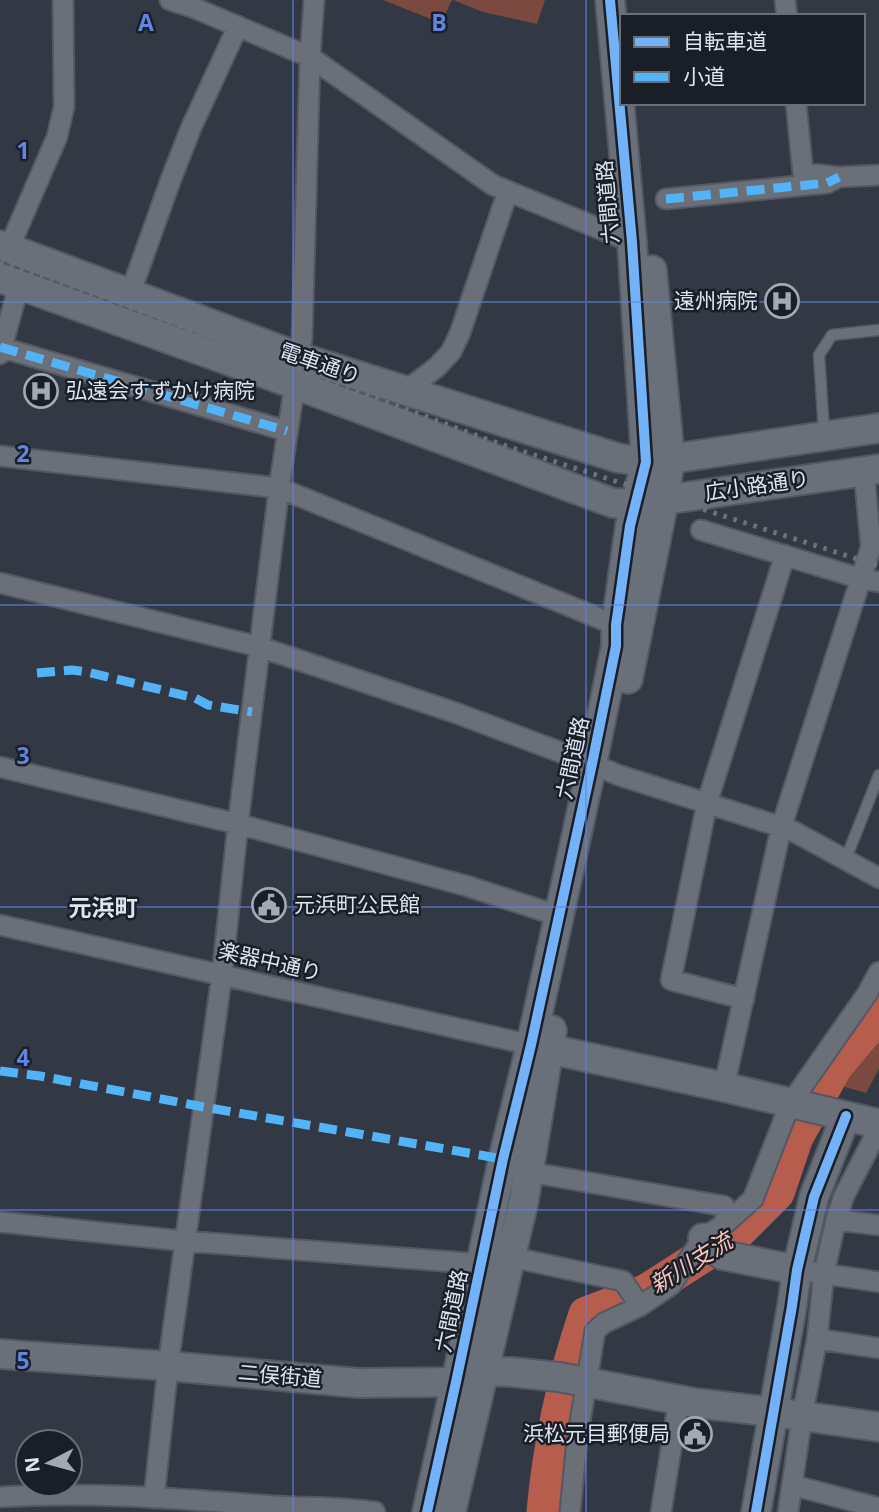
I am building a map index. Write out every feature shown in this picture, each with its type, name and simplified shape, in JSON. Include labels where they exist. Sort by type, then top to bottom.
[{"type":"street","points":[[5,247],[57,137],[64,107],[63,0]]},
{"type":"street","points":[[170,0],[310,57],[493,185],[632,242]]},
{"type":"street","points":[[154,1498],[184,1241],[222,974],[279,488],[302,338],[314,0]]},
{"type":"street","name":"六間道路","points":[[451,1512],[524,1200],[529,1172],[539,1046],[559,916],[601,768],[664,500],[632,242],[610,0]]},
{"type":"street","points":[[130,294],[176,166],[238,26]]},
{"type":"street","name":"六間道路","points":[[427,1512],[503,1159],[575,922],[601,768],[616,646],[616,625],[630,526],[636,504],[658,461],[637,105]]},
{"type":"street","points":[[796,105],[803,173],[839,177],[879,175]]},
{"type":"street","points":[[666,199],[827,183],[839,177]]},
{"type":"street","points":[[404,392],[437,367],[451,352],[508,191]]},
{"type":"street","name":"電車通り","points":[[5,247],[130,294],[296,370],[613,503],[636,504]]},
{"type":"street","points":[[9,282],[1,349],[287,431]]},
{"type":"street","name":"電車通り","points":[[9,282],[296,370],[404,392],[618,458],[658,461]]},
{"type":"street","name":"広小路通り","points":[[658,461],[879,428]]},
{"type":"street","points":[[0,456],[279,488],[616,625]]},
{"type":"street","points":[[724,1087],[781,828],[870,580],[871,470]]},
{"type":"street","name":"広小路通り","points":[[636,504],[871,470]]},
{"type":"street","points":[[701,530],[870,580]]},
{"type":"street","points":[[744,999],[671,980],[707,803],[785,555]]},
{"type":"street","points":[[0,583],[260,647],[456,713],[601,768],[791,830],[879,878]]},
{"type":"street","points":[[0,767],[238,824],[467,886],[559,916]]},
{"type":"street","name":"楽器中通り","points":[[0,925],[539,1046]]},
{"type":"street","points":[[570,1512],[577,1440],[596,1331],[604,1323],[640,1305],[671,1285],[753,1199],[790,1104],[867,994],[879,972]]},
{"type":"street","points":[[539,1046],[724,1087],[879,1126],[811,1271],[774,1412],[756,1512]]},
{"type":"street","points":[[788,1512],[817,1339],[811,1271],[814,1197],[837,1115]]},
{"type":"street","points":[[529,1172],[724,1206],[715,1240]]},
{"type":"street","points":[[836,1220],[879,1226]]},
{"type":"street","points":[[0,1222],[184,1241],[481,1264]]},
{"type":"street","points":[[715,1240],[811,1271],[879,1282]]},
{"type":"street","points":[[510,1257],[623,1281],[640,1305]]},
{"type":"street","points":[[817,1339],[879,1348]]},
{"type":"street","name":"二俣街道","points":[[0,1354],[358,1383],[456,1382],[484,1371],[559,1377],[587,1383]]},
{"type":"street","points":[[587,1383],[695,1403],[879,1427]]},
{"type":"street","points":[[661,1512],[677,1411]]},
{"type":"street","points":[[792,1485],[879,1508]]},
{"type":"street","points":[[0,1497],[41,1494],[154,1498],[243,1508],[357,1509],[375,1512]]},
{"type":"lane","points":[[825,436],[818,355],[832,335],[879,330]]},
{"type":"lane","points":[[845,861],[879,775]]},
{"type":"shaded area","points":[[383,0],[452,0],[441,23]]},
{"type":"shaded area","points":[[453,0],[545,0],[537,24],[483,12]]},
{"type":"shaded area","points":[[879,1026],[879,1069],[866,1093],[838,1085]]},
{"type":"waterway","name":"新川支流","points":[[544,1512],[559,1412],[586,1314],[647,1291],[736,1234],[777,1193],[796,1137],[835,1067],[879,1014]]},
{"type":"railway","points":[[0,263],[99,296],[500,444],[879,566]]},
{"type":"marked path","points":[[666,199],[827,183],[839,177]]},
{"type":"marked path","points":[[0,347],[287,431]]},
{"type":"marked path","points":[[37,673],[72,670],[87,672],[195,698],[208,705],[252,712]]},
{"type":"marked path","points":[[0,1071],[503,1159]]},
{"type":"cycle path","points":[[427,1512],[592,764],[616,646],[616,625],[630,526],[646,462],[632,242],[610,0]]},
{"type":"cycle path","points":[[756,1512],[797,1270],[814,1197],[846,1116]]},
{"type":"place","name":"遠州病院","points":[[782,301]]},
{"type":"place","name":"弘遠会すずかけ病院","points":[[41,391]]},
{"type":"place","name":"元浜町公民館","points":[[269,905]]},
{"type":"place","name":"浜松元目郵便局","points":[[695,1434]]},
{"type":"district","name":"元浜町","points":[[103,908]]}]
